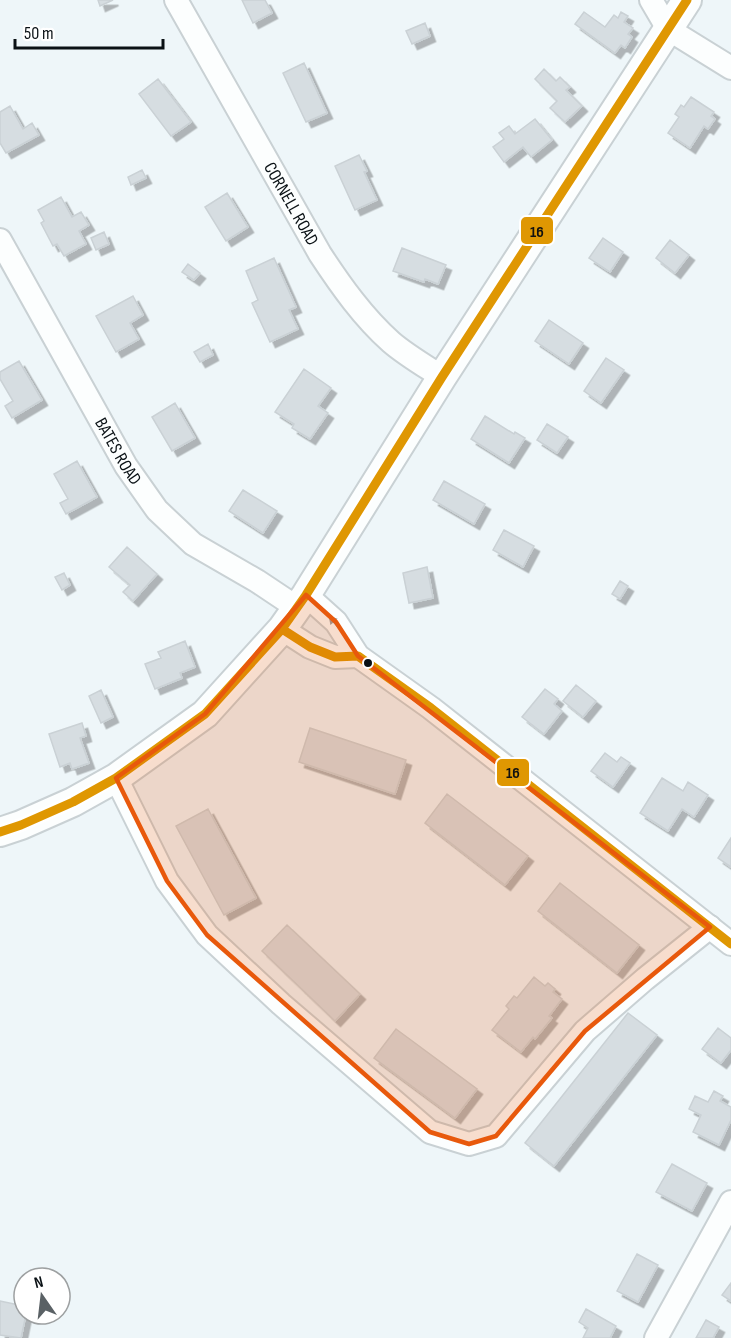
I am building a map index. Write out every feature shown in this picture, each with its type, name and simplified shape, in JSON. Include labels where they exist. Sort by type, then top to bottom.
[{"type":"main road","points":[[0,832],[63,806],[116,778],[205,714],[294,611],[442,377],[687,0]]},
{"type":"street","name":"CORNELL ROAD","points":[[176,0],[337,280],[372,323],[393,344],[442,377]]},
{"type":"street","points":[[651,0],[668,29],[731,68]]},
{"type":"street","name":"BATES ROAD","points":[[0,240],[126,466],[157,510],[193,544],[257,581],[294,611]]},
{"type":"street","points":[[294,611],[310,647],[336,657],[358,656]]},
{"type":"street","points":[[294,611],[336,622],[358,656],[431,708],[731,944]]},
{"type":"street","points":[[116,778],[167,880],[207,935],[281,1004],[430,1132],[469,1144],[496,1136],[585,1031],[710,927]]},
{"type":"street","points":[[656,1338],[731,1202]]},
{"type":"highlighted area","points":[[306,595],[336,622],[358,656],[710,927],[585,1031],[496,1136],[469,1144],[430,1132],[207,935],[167,881],[116,778],[205,714]]},
{"type":"building","points":[[98,0],[113,0],[100,6]]},
{"type":"building","points":[[242,0],[265,0],[272,13],[253,23]]},
{"type":"building","points":[[584,12],[605,27],[614,15],[618,18],[621,12],[628,16],[624,22],[633,28],[628,34],[632,37],[625,48],[621,45],[615,53],[575,24]]},
{"type":"building","points":[[425,23],[430,36],[412,44],[406,31]]},
{"type":"building","points":[[304,63],[327,113],[306,122],[283,73]]},
{"type":"building","points":[[544,69],[556,81],[560,77],[570,87],[566,90],[582,106],[565,122],[550,108],[557,101],[535,79]]},
{"type":"building","points":[[158,79],[191,122],[171,136],[139,94]]},
{"type":"building","points":[[691,97],[714,112],[711,116],[715,119],[708,129],[704,126],[690,148],[668,133],[679,117],[675,114]]},
{"type":"building","points":[[10,106],[23,129],[32,123],[39,135],[6,153],[0,143],[0,112]]},
{"type":"building","points":[[535,119],[552,140],[531,157],[523,147],[504,162],[493,147],[504,139],[499,133],[509,126],[515,134]]},
{"type":"building","points":[[359,155],[377,200],[355,210],[335,166]]},
{"type":"building","points":[[142,170],[146,178],[131,185],[128,177]]},
{"type":"building","points":[[227,193],[248,227],[226,241],[205,207]]},
{"type":"building","points":[[61,197],[72,217],[81,212],[89,225],[79,231],[86,244],[64,256],[57,244],[53,246],[41,223],[44,221],[38,210]]},
{"type":"building","points":[[104,232],[109,244],[96,250],[91,238]]},
{"type":"building","points":[[603,238],[623,252],[610,272],[589,258]]},
{"type":"building","points":[[670,240],[689,255],[675,273],[656,258]]},
{"type":"building","points":[[402,248],[446,265],[438,284],[425,279],[424,282],[393,271]]},
{"type":"building","points":[[274,258],[296,307],[289,310],[298,329],[270,342],[252,303],[258,300],[246,271]]},
{"type":"building","points":[[188,264],[200,273],[194,280],[182,272]]},
{"type":"building","points":[[133,296],[143,315],[130,323],[139,339],[116,352],[96,316]]},
{"type":"building","points":[[549,320],[583,343],[569,364],[535,341]]},
{"type":"building","points":[[208,344],[213,355],[200,362],[194,352]]},
{"type":"building","points":[[606,358],[624,370],[601,403],[584,391]]},
{"type":"building","points":[[19,361],[42,400],[12,418],[5,406],[13,401],[0,379],[0,372]]},
{"type":"building","points":[[304,369],[331,388],[318,406],[328,413],[310,439],[292,428],[294,424],[275,412]]},
{"type":"building","points":[[175,403],[195,438],[172,451],[152,417]]},
{"type":"building","points":[[485,416],[525,438],[509,463],[471,439]]},
{"type":"building","points":[[547,424],[568,437],[557,453],[537,440]]},
{"type":"building","points":[[77,461],[97,497],[66,514],[60,503],[68,499],[54,474]]},
{"type":"building","points":[[444,481],[485,504],[474,524],[433,500]]},
{"type":"building","points":[[243,490],[277,511],[263,533],[229,511]]},
{"type":"building","points":[[504,530],[534,546],[523,567],[493,550]]},
{"type":"building","points":[[127,547],[157,574],[133,601],[123,592],[130,585],[109,567]]},
{"type":"building","points":[[427,567],[433,598],[409,603],[403,573]]},
{"type":"building","points":[[64,573],[70,585],[62,590],[55,577]]},
{"type":"building","points":[[620,581],[628,586],[620,599],[612,594]]},
{"type":"building","points":[[185,641],[195,667],[180,673],[182,678],[155,689],[145,664],[161,658],[158,652]]},
{"type":"building","points":[[576,685],[596,701],[583,717],[563,701]]},
{"type":"building","points":[[545,689],[558,699],[554,704],[562,711],[544,734],[522,717]]},
{"type":"building","points":[[101,690],[113,717],[101,723],[89,696]]},
{"type":"building","points":[[82,723],[86,736],[80,738],[89,763],[72,769],[70,763],[60,767],[49,734]]},
{"type":"building","points":[[310,728],[406,760],[395,794],[299,762]]},
{"type":"building","points":[[605,753],[617,762],[621,757],[630,763],[613,787],[591,771]]},
{"type":"building","points":[[662,778],[683,791],[688,782],[708,795],[694,817],[682,809],[668,831],[640,813]]},
{"type":"building","points":[[447,794],[528,856],[505,885],[425,823]]},
{"type":"building","points":[[208,809],[256,898],[224,915],[176,826]]},
{"type":"building","points":[[731,838],[731,867],[718,858]]},
{"type":"building","points":[[560,883],[639,945],[617,973],[538,911]]},
{"type":"building","points":[[287,925],[360,994],[335,1021],[262,951]]},
{"type":"building","points":[[534,977],[545,986],[548,983],[555,989],[553,992],[562,999],[549,1016],[552,1018],[521,1052],[492,1030],[509,1009],[506,1006],[514,996],[517,998]]},
{"type":"building","points":[[628,1013],[657,1035],[554,1166],[525,1143]]},
{"type":"building","points":[[718,1028],[731,1038],[731,1050],[721,1063],[702,1049]]},
{"type":"building","points":[[396,1029],[477,1089],[455,1118],[374,1058]]},
{"type":"building","points":[[714,1091],[723,1096],[720,1101],[731,1107],[731,1120],[719,1145],[693,1132],[701,1115],[689,1109],[695,1096],[708,1102]]},
{"type":"building","points":[[672,1164],[707,1183],[692,1211],[656,1192]]},
{"type":"building","points":[[637,1254],[658,1265],[638,1302],[617,1291]]},
{"type":"building","points":[[731,1283],[731,1301],[722,1295]]},
{"type":"building","points":[[0,1301],[12,1304],[12,1326],[24,1326],[21,1338],[0,1335]]},
{"type":"building","points":[[586,1309],[616,1326],[610,1338],[583,1338],[588,1328],[579,1322]]},
{"type":"building","points":[[706,1320],[719,1327],[713,1338],[696,1338]]},
{"type":"transit line","name":"16","points":[[0,832],[73,802],[116,778],[205,714],[282,629],[306,595],[442,377],[687,0]]},
{"type":"transit line","name":"16","points":[[282,629],[310,647],[335,657],[358,656],[431,708],[731,944]]}]
